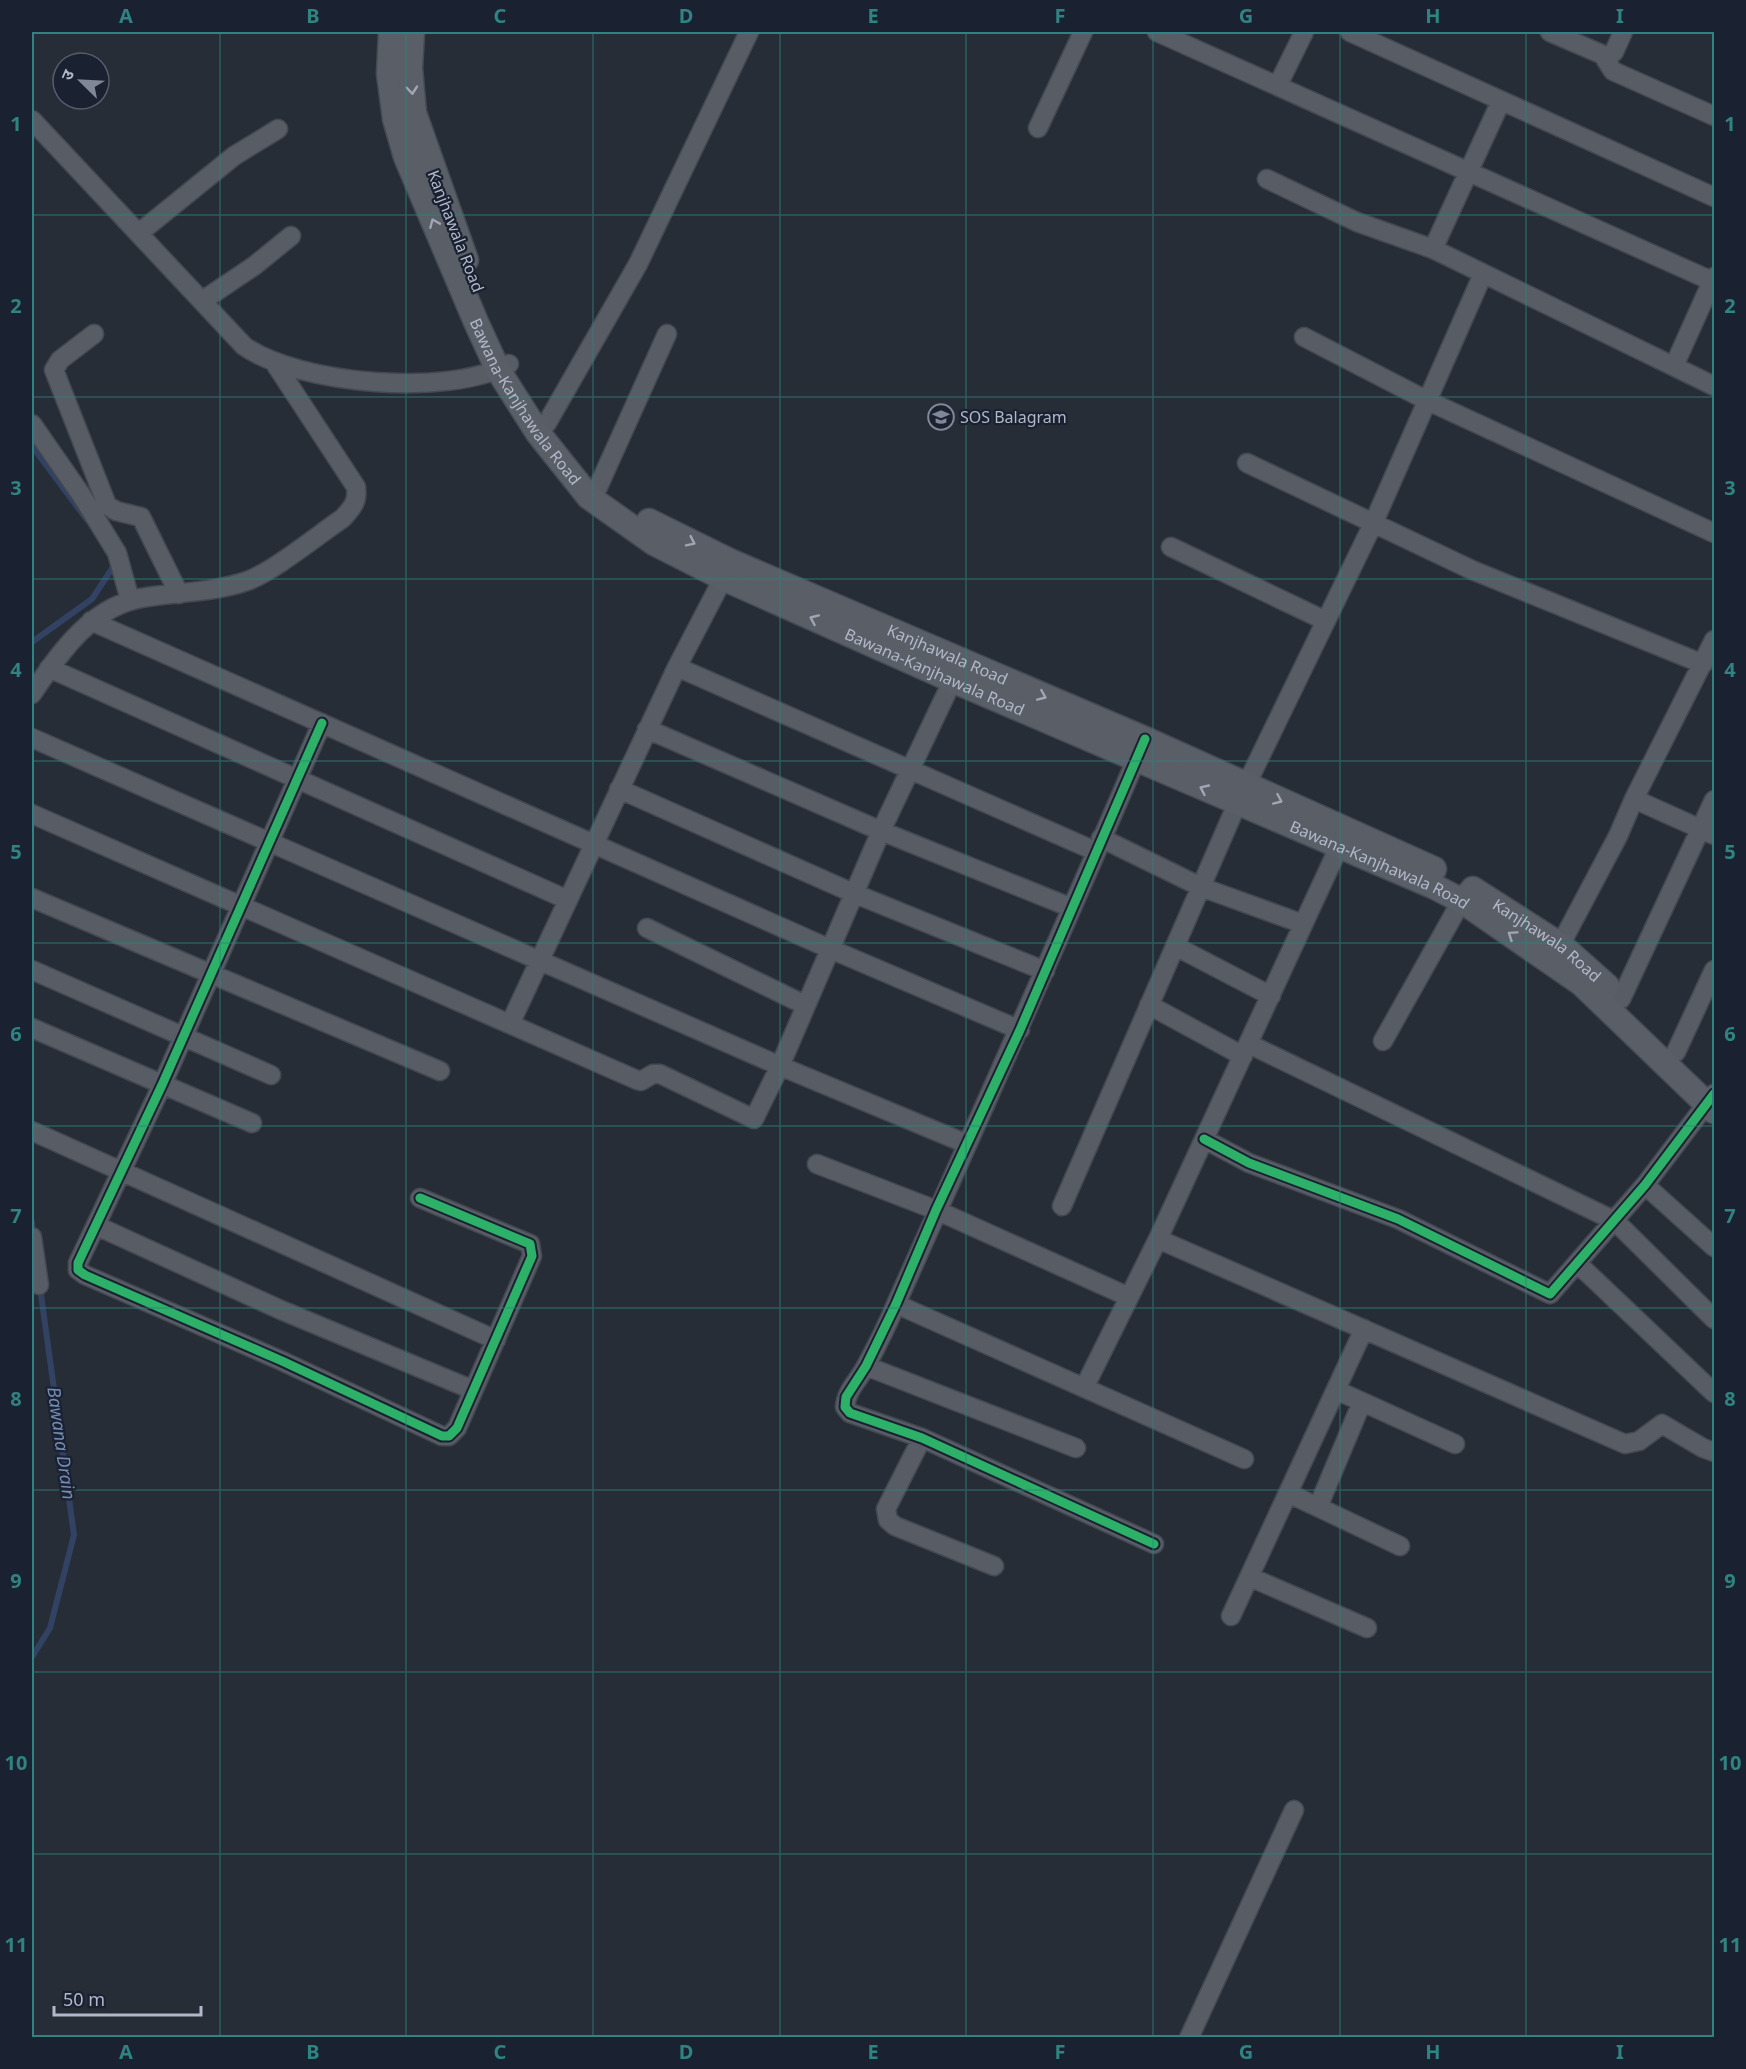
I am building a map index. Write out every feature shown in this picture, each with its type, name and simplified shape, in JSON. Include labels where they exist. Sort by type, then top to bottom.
[{"type":"main road","name":"Bawana-Kanjhawala Road","points":[[391,32],[389,74],[395,119],[406,157],[503,367],[542,428],[593,492],[654,543],[727,570],[957,671],[1141,748],[1465,894],[1556,954],[1582,984],[1713,1100]]},
{"type":"main road","name":"Kanjhawala Road","points":[[412,32],[410,68],[414,113],[488,316],[503,367]]},
{"type":"main road","name":"Kanjhawala Road","points":[[1556,954],[1621,999],[1676,1052],[1713,1100]]},
{"type":"street","points":[[542,428],[638,264],[749,32]]},
{"type":"street","points":[[1038,128],[1083,32]]},
{"type":"street","points":[[1157,32],[1714,280],[1674,366]]},
{"type":"street","points":[[1278,85],[1304,32]]},
{"type":"street","points":[[1350,32],[1714,197]]},
{"type":"street","points":[[1550,32],[1604,57],[1613,71],[1714,116]]},
{"type":"street","points":[[1604,57],[1611,56],[1623,32]]},
{"type":"street","points":[[1433,249],[1501,101]]},
{"type":"street","points":[[32,120],[244,346],[274,362],[357,381],[422,384],[503,367]]},
{"type":"street","points":[[139,233],[234,156],[278,129]]},
{"type":"street","points":[[1267,179],[1357,222],[1433,249],[1714,386]]},
{"type":"street","points":[[202,301],[254,266],[291,236]]},
{"type":"street","points":[[1062,1206],[1241,795],[1373,524],[1482,274]]},
{"type":"street","points":[[94,334],[60,360],[54,370],[107,505],[116,511],[141,516],[179,594]]},
{"type":"street","points":[[593,492],[667,334]]},
{"type":"street","points":[[1304,338],[1426,400],[1714,533]]},
{"type":"street","points":[[32,694],[49,668],[91,621],[130,600],[179,594],[247,581],[343,518],[354,506],[357,497],[356,486],[274,362]]},
{"type":"street","points":[[32,424],[82,496],[117,553],[130,600]]},
{"type":"street","points":[[1247,463],[1472,570],[1702,664]]},
{"type":"street","points":[[1171,547],[1326,621]]},
{"type":"street","points":[[510,1024],[676,667],[727,570]]},
{"type":"street","points":[[91,621],[828,948],[1020,1030]]},
{"type":"street","points":[[1556,954],[1618,836],[1634,799],[1714,640]]},
{"type":"street","points":[[676,667],[909,770],[1201,887],[1303,924]]},
{"type":"street","points":[[49,668],[568,900]]},
{"type":"street","points":[[32,814],[636,1080],[641,1081],[653,1074],[660,1074],[754,1119],[780,1066],[828,948],[881,831],[957,671]]},
{"type":"street","points":[[322,723],[162,1085],[78,1263],[78,1270],[282,1361],[442,1436],[449,1436],[457,1428],[532,1256],[533,1249],[530,1244],[420,1198]]},
{"type":"street","points":[[647,729],[881,831],[1072,908]]},
{"type":"street","points":[[32,738],[780,1066],[967,1144]]},
{"type":"street","points":[[1141,748],[1020,1030],[936,1210],[896,1304],[866,1366],[846,1397],[845,1407],[850,1413],[922,1438],[1154,1544]]},
{"type":"street","points":[[619,789],[853,893],[1045,970]]},
{"type":"street","points":[[1634,799],[1708,832]]},
{"type":"street","points":[[1621,999],[1708,832],[1714,800]]},
{"type":"street","points":[[1084,1388],[1158,1239],[1342,839]]},
{"type":"street","points":[[1383,1041],[1465,894]]},
{"type":"street","points":[[32,898],[440,1071]]},
{"type":"street","points":[[647,928],[805,1005]]},
{"type":"street","points":[[1175,946],[1271,996]]},
{"type":"street","points":[[32,970],[271,1075]]},
{"type":"street","points":[[1676,1052],[1714,970]]},
{"type":"street","points":[[1149,1005],[1615,1221],[1714,1319]]},
{"type":"street","points":[[32,1028],[252,1123]]},
{"type":"street","points":[[1204,1139],[1260,1167],[1398,1219],[1546,1293],[1554,1292],[1645,1185],[1713,1100]]},
{"type":"street","points":[[32,1131],[496,1340]]},
{"type":"street","points":[[817,1164],[936,1210],[1129,1297]]},
{"type":"street","points":[[1645,1185],[1714,1248]]},
{"type":"street","points":[[97,1226],[281,1310],[473,1390]]},
{"type":"street","points":[[32,1237],[39,1285]]},
{"type":"street","points":[[1158,1239],[1625,1444],[1639,1441],[1662,1424],[1714,1452]]},
{"type":"street","points":[[1577,1263],[1714,1393]]},
{"type":"street","points":[[896,1304],[1244,1459]]},
{"type":"street","points":[[1231,1616],[1364,1329]]},
{"type":"street","points":[[866,1366],[1076,1448]]},
{"type":"street","points":[[1336,1390],[1455,1444]]},
{"type":"street","points":[[1318,1507],[1362,1402]]},
{"type":"street","points":[[922,1438],[886,1509],[888,1520],[895,1526],[994,1566]]},
{"type":"street","points":[[1288,1493],[1400,1546]]},
{"type":"street","points":[[1250,1577],[1367,1628]]},
{"type":"street","points":[[1189,2037],[1294,1810]]},
{"type":"waterway","name":"Bawana Drain","points":[[32,446],[87,520]]},
{"type":"waterway","name":"Bawana Drain","points":[[32,642],[92,599],[115,564]]},
{"type":"waterway","name":"Bawana Drain","points":[[32,1222],[33,1236]]},
{"type":"waterway","name":"Bawana Drain","points":[[32,1657],[50,1628],[74,1535],[40,1287]]},
{"type":"cycle path","points":[[322,723],[162,1085],[78,1263],[78,1270],[282,1361],[442,1436],[449,1436],[457,1428],[532,1256],[530,1244],[420,1198]]},
{"type":"cycle path","points":[[1145,739],[1020,1030],[936,1210],[896,1304],[866,1366],[846,1397],[845,1407],[850,1413],[922,1438],[1154,1544]]},
{"type":"cycle path","points":[[1204,1139],[1249,1163],[1398,1219],[1550,1294],[1645,1185],[1714,1094]]},
{"type":"place","name":"SOS Balagram","points":[[941,417]]}]
